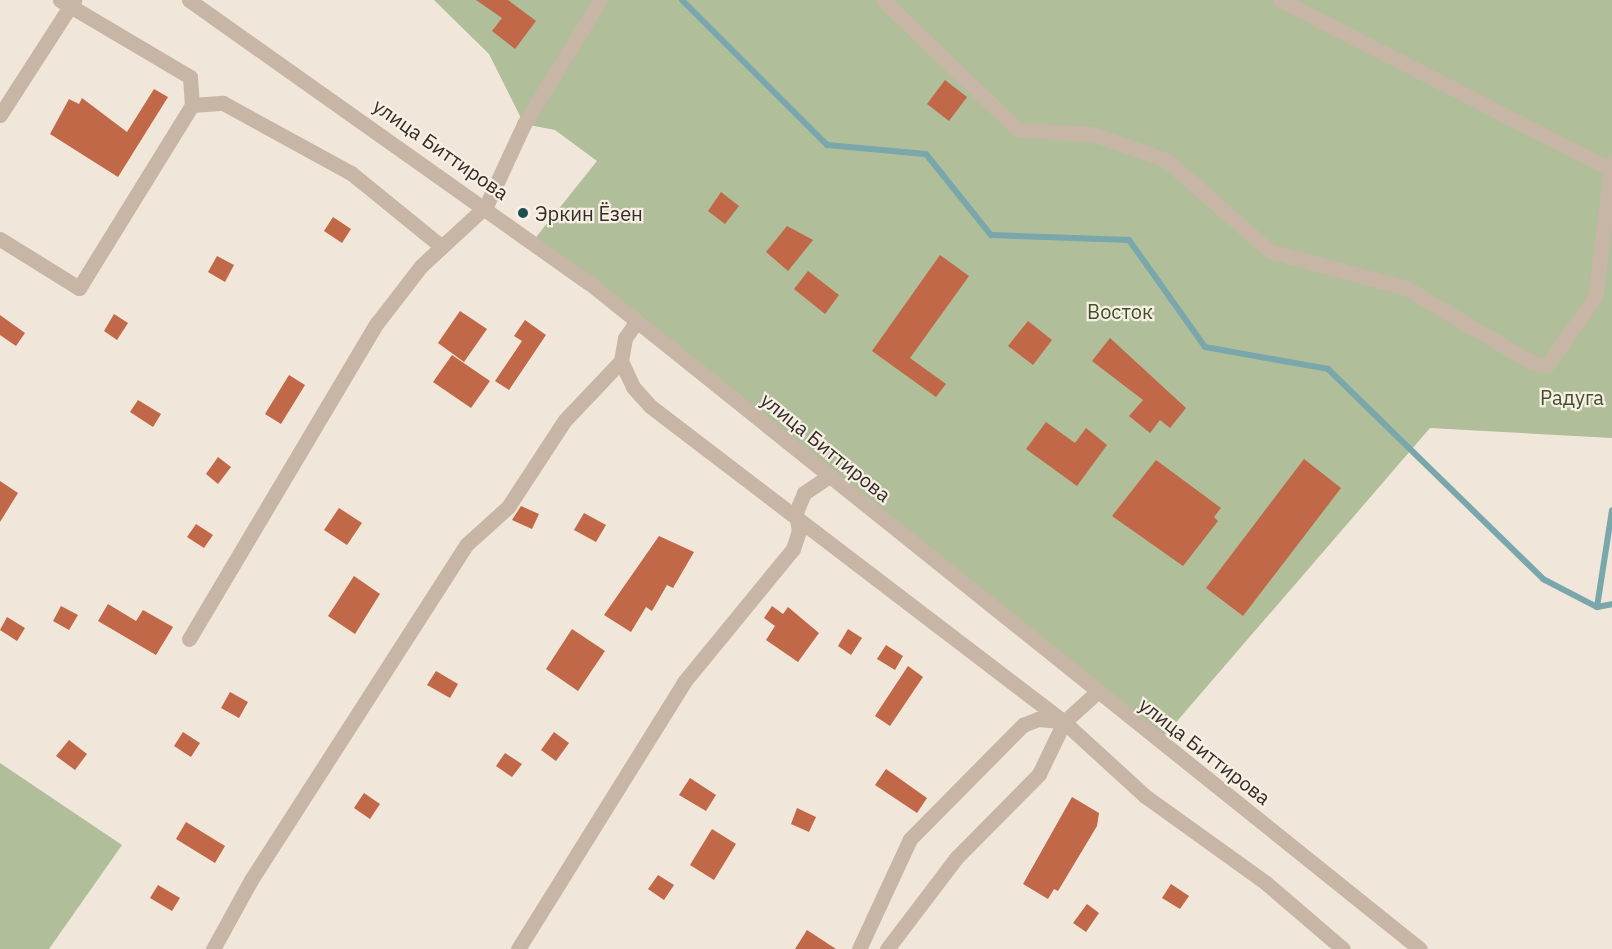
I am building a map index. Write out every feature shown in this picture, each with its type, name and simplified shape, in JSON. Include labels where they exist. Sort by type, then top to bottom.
[{"type":"street","name":"улица Биттирова","points":[[189,0],[486,206],[637,321],[1096,693],[1420,949]]},
{"type":"street","points":[[189,639],[377,323],[442,247],[486,206],[524,124],[600,0]]},
{"type":"street","points":[[883,0],[1018,130],[1093,134],[1166,160],[1270,251],[1406,288],[1531,362],[1547,365],[1595,297],[1610,166],[1280,0]]},
{"type":"street","points":[[0,115],[68,2],[190,77],[192,105],[78,288],[0,239]]},
{"type":"street","points":[[192,105],[223,103],[250,114],[351,173],[442,247]]},
{"type":"street","points":[[213,949],[251,880],[467,544],[508,507],[565,420],[621,361],[625,338],[637,321]]},
{"type":"street","points":[[621,361],[650,406],[795,512],[902,602],[1064,722],[1145,796],[1266,883],[1343,949]]},
{"type":"street","points":[[518,949],[684,682],[793,549],[799,531],[795,512],[804,493],[829,476]]},
{"type":"street","points":[[887,949],[956,858],[1039,774],[1064,722],[1096,693]]},
{"type":"street","points":[[859,949],[875,924],[895,864],[935,810],[1023,726],[1038,719],[1064,722]]},
{"type":"green space","name":"Восток","points":[[434,0],[1612,0],[1612,438],[1430,428],[1159,742],[533,241],[597,161],[555,130],[524,124],[489,54]]},
{"type":"green space","points":[[0,763],[122,845],[49,949],[0,949]]},
{"type":"building","points":[[476,0],[508,0],[536,21],[515,49],[492,31],[502,18]]},
{"type":"building","points":[[945,80],[967,97],[949,121],[927,104]]},
{"type":"building","points":[[154,89],[168,97],[118,177],[50,134],[69,99],[79,104],[82,98],[127,132]]},
{"type":"building","points":[[721,192],[739,206],[725,224],[708,211]]},
{"type":"building","points":[[333,217],[351,229],[342,243],[324,231]]},
{"type":"building","points":[[787,226],[813,240],[788,271],[766,252]]},
{"type":"building","points":[[940,255],[969,276],[910,358],[946,384],[936,397],[872,351]]},
{"type":"building","points":[[217,256],[234,265],[225,282],[208,272]]},
{"type":"building","points":[[808,271],[839,295],[825,314],[794,289]]},
{"type":"building","points":[[460,311],[487,329],[464,362],[438,343]]},
{"type":"building","points":[[114,314],[128,323],[117,340],[104,331]]},
{"type":"building","points":[[0,315],[25,333],[16,346],[0,335]]},
{"type":"building","points":[[525,320],[546,335],[509,390],[495,381],[522,341],[514,336]]},
{"type":"building","points":[[1028,321],[1052,340],[1033,365],[1008,346]]},
{"type":"building","points":[[1110,338],[1186,408],[1170,428],[1160,420],[1150,433],[1129,416],[1143,400],[1092,361]]},
{"type":"building","points":[[452,355],[490,381],[471,408],[433,382]]},
{"type":"building","points":[[289,375],[305,385],[281,424],[265,414]]},
{"type":"building","points":[[138,400],[161,414],[153,427],[130,412]]},
{"type":"building","points":[[1046,422],[1075,443],[1086,428],[1107,445],[1077,486],[1026,449]]},
{"type":"building","points":[[218,457],[231,467],[218,484],[206,474]]},
{"type":"building","points":[[1304,459],[1341,488],[1243,616],[1206,588]]},
{"type":"building","points":[[1156,460],[1221,508],[1214,517],[1218,521],[1183,566],[1112,516]]},
{"type":"building","points":[[0,481],[18,493],[0,522]]},
{"type":"building","points":[[521,506],[539,514],[532,529],[512,520]]},
{"type":"building","points":[[339,508],[362,523],[347,545],[324,530]]},
{"type":"building","points":[[584,513],[606,525],[596,542],[574,530]]},
{"type":"building","points":[[196,524],[213,535],[204,548],[187,537]]},
{"type":"building","points":[[659,536],[694,552],[673,588],[667,585],[652,611],[646,607],[631,632],[604,615]]},
{"type":"building","points":[[354,576],[380,594],[355,634],[328,616]]},
{"type":"building","points":[[108,604],[136,621],[143,610],[173,627],[156,655],[98,621]]},
{"type":"building","points":[[61,606],[78,615],[69,630],[53,621]]},
{"type":"building","points":[[772,606],[783,614],[788,607],[819,633],[798,662],[766,640],[775,626],[764,618]]},
{"type":"building","points":[[7,617],[25,628],[17,641],[0,630]]},
{"type":"building","points":[[572,629],[605,651],[578,691],[546,669]]},
{"type":"building","points":[[848,629],[862,638],[851,655],[838,646]]},
{"type":"building","points":[[886,645],[903,656],[895,670],[877,659]]},
{"type":"building","points":[[908,666],[923,677],[890,726],[875,716]]},
{"type":"building","points":[[436,671],[458,684],[450,698],[427,685]]},
{"type":"building","points":[[230,692],[248,702],[239,718],[221,708]]},
{"type":"building","points":[[183,732],[200,743],[191,757],[174,746]]},
{"type":"building","points":[[554,732],[569,743],[556,761],[541,750]]},
{"type":"building","points":[[69,740],[87,754],[75,770],[56,756]]},
{"type":"building","points":[[505,753],[522,764],[512,777],[496,766]]},
{"type":"building","points":[[886,769],[927,798],[917,813],[875,785]]},
{"type":"building","points":[[690,778],[716,795],[706,811],[679,795]]},
{"type":"building","points":[[364,793],[380,804],[370,819],[354,808]]},
{"type":"building","points":[[1072,797],[1099,813],[1097,826],[1058,891],[1054,889],[1048,899],[1023,884]]},
{"type":"building","points":[[797,808],[816,817],[809,832],[791,824]]},
{"type":"building","points":[[186,822],[225,846],[215,863],[176,839]]},
{"type":"building","points":[[712,829],[736,844],[714,880],[690,865]]},
{"type":"building","points":[[658,875],[674,885],[664,900],[648,889]]},
{"type":"building","points":[[1171,884],[1189,896],[1180,909],[1162,898]]},
{"type":"building","points":[[158,885],[180,898],[172,911],[150,898]]},
{"type":"building","points":[[1087,904],[1099,913],[1086,932],[1073,923]]},
{"type":"building","points":[[807,930],[836,949],[795,949]]},
{"type":"waterway","points":[[682,0],[827,145],[926,154],[991,235],[1129,240],[1205,347],[1328,369],[1543,579],[1597,607],[1612,604]]},
{"type":"waterway","points":[[1597,607],[1612,510]]},
{"type":"place","name":"Эркин Ёзен","points":[[523,213]]},
{"type":"park label","name":"Радуга","points":[[1572,397]]}]
